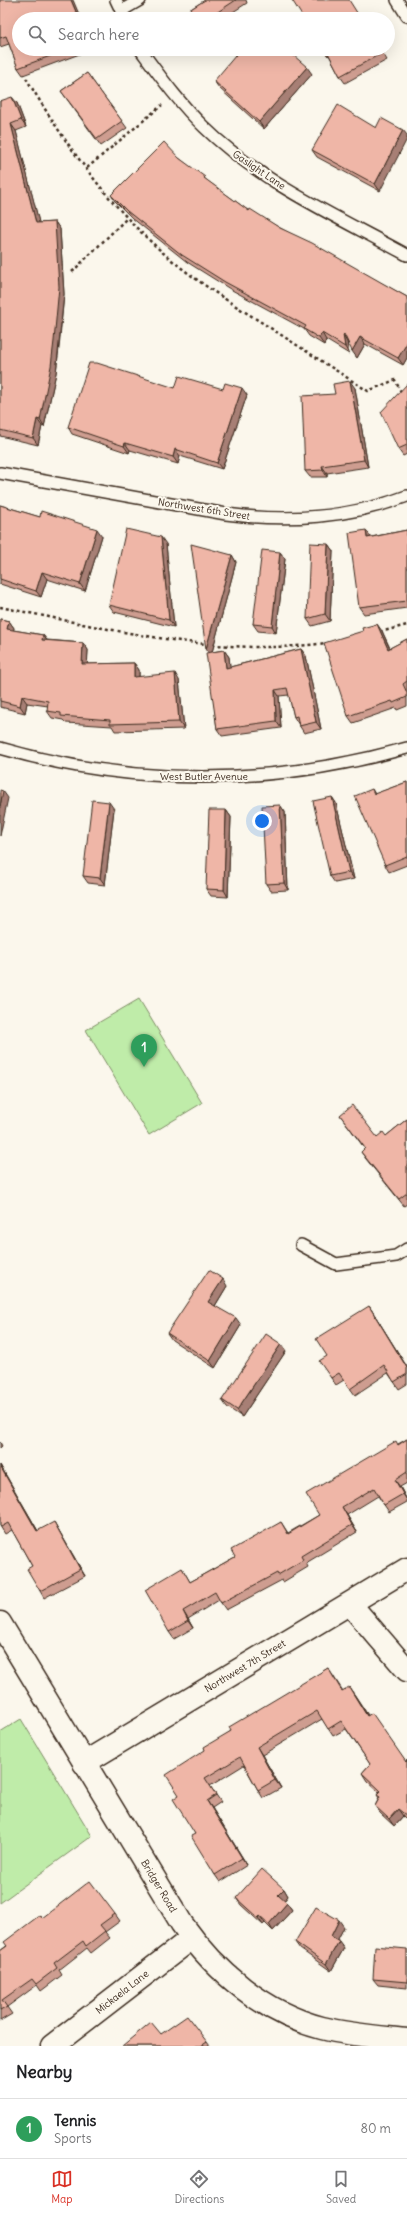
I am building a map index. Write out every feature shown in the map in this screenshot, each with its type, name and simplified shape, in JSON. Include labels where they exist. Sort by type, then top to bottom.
[{"type":"street","name":"Northwest 7th Street","points":[[84,1763],[407,1569]]},
{"type":"street","points":[[350,1604],[407,1670]]},
{"type":"street","name":"Bridger Road","points":[[0,1623],[192,1938],[226,1975],[248,1992],[274,2008],[322,2028],[407,2040]]},
{"type":"street","name":"Mickaela Lane","points":[[52,2046],[192,1938]]},
{"type":"lane","points":[[116,0],[122,12]]},
{"type":"lane","points":[[126,12],[140,0]]},
{"type":"lane","points":[[397,0],[407,16]]},
{"type":"lane","name":"Gaslight Lane","points":[[145,56],[175,94],[204,127],[250,166],[276,183],[407,254]]},
{"type":"lane","name":"Northwest 6th Street","points":[[0,472],[226,514],[263,518],[305,518],[341,513],[407,496]]},
{"type":"lane","name":"West Butler Avenue","points":[[0,748],[35,758],[86,769],[144,776],[202,778],[296,772],[355,762],[407,748]]},
{"type":"lane","points":[[301,1245],[336,1264],[396,1256],[407,1249]]},
{"type":"path","points":[[26,78],[46,113],[127,218],[184,270],[233,304],[368,391],[395,380],[404,397]]},
{"type":"path","points":[[87,168],[175,94]]},
{"type":"path","points":[[72,272],[127,218]]},
{"type":"path","points":[[0,607],[201,644],[249,648],[296,647],[327,643]]},
{"type":"path","points":[[374,634],[407,625]]},
{"type":"green space","points":[[139,999],[202,1103],[149,1135],[86,1030]]},
{"type":"green space","points":[[21,1719],[92,1836],[0,1903],[0,1732]]},
{"type":"building","points":[[0,0],[71,0],[76,12],[12,12],[12,52],[6,36],[0,38]]},
{"type":"building","points":[[205,0],[236,0],[218,12],[186,12]]},
{"type":"building","points":[[292,0],[349,0],[357,12],[300,12]]},
{"type":"building","points":[[14,56],[50,56],[18,68]]},
{"type":"building","points":[[235,56],[294,56],[307,67],[259,122],[214,81]]},
{"type":"building","points":[[330,56],[377,56],[340,76]]},
{"type":"building","points":[[87,73],[122,121],[97,139],[61,91]]},
{"type":"building","points":[[12,97],[21,120],[11,124],[36,223],[55,222],[59,287],[54,341],[51,366],[40,420],[37,419],[33,438],[0,430],[0,101]]},
{"type":"building","points":[[338,105],[376,128],[381,118],[403,130],[375,184],[312,150]]},
{"type":"building","points":[[164,142],[179,158],[249,211],[250,209],[280,228],[312,243],[407,297],[407,343],[398,358],[360,337],[352,351],[344,334],[345,347],[322,333],[319,338],[304,329],[306,326],[225,282],[182,255],[127,211],[111,195]]},
{"type":"building","points":[[89,363],[97,363],[175,388],[179,376],[223,389],[225,383],[242,388],[217,463],[175,449],[173,457],[125,443],[124,446],[68,427]]},
{"type":"building","points":[[350,381],[364,460],[322,466],[323,470],[305,471],[302,396],[335,394],[333,384]]},
{"type":"building","points":[[407,384],[407,445],[398,449],[381,412]]},
{"type":"building","points":[[0,505],[40,517],[41,511],[97,529],[80,584],[42,572],[36,591],[0,579]]},
{"type":"building","points":[[126,529],[161,537],[169,620],[109,605]]},
{"type":"building","points":[[366,530],[367,538],[407,530],[407,601],[359,607],[349,533]]},
{"type":"building","points":[[310,543],[328,544],[325,614],[307,619]]},
{"type":"building","points":[[191,544],[232,555],[206,649]]},
{"type":"building","points":[[262,550],[280,552],[272,626],[253,624]]},
{"type":"building","points":[[0,619],[9,621],[7,629],[43,635],[42,640],[83,643],[82,664],[134,663],[134,677],[175,673],[179,722],[110,724],[110,720],[61,716],[61,713],[47,711],[48,701],[22,696],[20,706],[0,701]]},
{"type":"building","points":[[377,624],[388,649],[407,639],[407,681],[403,684],[407,697],[393,703],[392,701],[348,716],[324,643],[363,631],[362,628]]},
{"type":"building","points":[[301,649],[316,722],[299,726],[297,716],[294,717],[287,688],[275,690],[276,721],[217,729],[206,653],[224,650],[226,668]]},
{"type":"building","points":[[407,782],[407,856],[385,865],[355,796],[372,789],[374,794]]},
{"type":"building","points":[[0,790],[3,791],[0,806]]},
{"type":"building","points":[[332,797],[349,872],[330,876],[313,801]]},
{"type":"building","points":[[92,800],[109,802],[100,878],[83,876]]},
{"type":"building","points":[[280,805],[284,883],[266,884],[262,806]]},
{"type":"building","points":[[209,810],[226,810],[224,890],[206,889]]},
{"type":"building","points":[[352,1105],[377,1137],[383,1132],[386,1136],[407,1119],[407,1193],[399,1199],[361,1152],[365,1148],[340,1115]]},
{"type":"building","points":[[209,1270],[223,1279],[208,1302],[236,1318],[210,1361],[167,1333]]},
{"type":"building","points":[[369,1306],[407,1368],[407,1374],[394,1382],[384,1365],[350,1389],[339,1373],[331,1378],[319,1361],[327,1356],[316,1339]]},
{"type":"building","points":[[266,1334],[281,1344],[237,1410],[222,1400]]},
{"type":"building","points":[[407,1439],[407,1472],[395,1480],[403,1494],[384,1505],[374,1488],[342,1507],[352,1525],[301,1556],[303,1560],[278,1575],[277,1573],[221,1603],[215,1592],[183,1611],[188,1621],[169,1632],[145,1590],[182,1568],[190,1582],[235,1557],[231,1550],[281,1522],[288,1534],[319,1515],[306,1494],[396,1441],[398,1445]]},
{"type":"building","points":[[0,1466],[37,1531],[54,1522],[80,1569],[40,1591],[27,1569],[32,1566],[8,1523],[1,1527],[0,1526]]},
{"type":"building","points":[[328,1668],[342,1691],[349,1687],[367,1716],[372,1713],[406,1762],[407,1760],[407,1816],[398,1809],[389,1819],[375,1806],[380,1797],[377,1795],[381,1791],[362,1773],[370,1764],[341,1721],[328,1729],[317,1711],[257,1747],[275,1780],[258,1790],[240,1757],[205,1778],[216,1795],[207,1801],[242,1858],[215,1875],[191,1836],[195,1834],[173,1799],[179,1795],[166,1775],[205,1750],[204,1747],[231,1731],[229,1727]]},
{"type":"building","points":[[262,1869],[284,1889],[278,1895],[287,1903],[269,1924],[260,1916],[258,1918],[236,1898]]},
{"type":"building","points":[[90,1881],[115,1914],[100,1925],[105,1931],[86,1946],[83,1941],[54,1963],[57,1968],[36,1984],[32,1979],[2,2000],[7,2007],[0,2011],[0,1951],[7,1946],[4,1942],[40,1915],[42,1918]]},
{"type":"building","points":[[316,1907],[339,1920],[331,1936],[339,1941],[326,1964],[295,1942]]},
{"type":"building","points":[[375,1946],[407,1949],[407,1982],[373,1979]]},
{"type":"building","points":[[187,2016],[207,2042],[201,2046],[122,2046],[151,2022],[161,2034]]},
{"type":"place","name":"Tennis","points":[[144,1067]]}]
